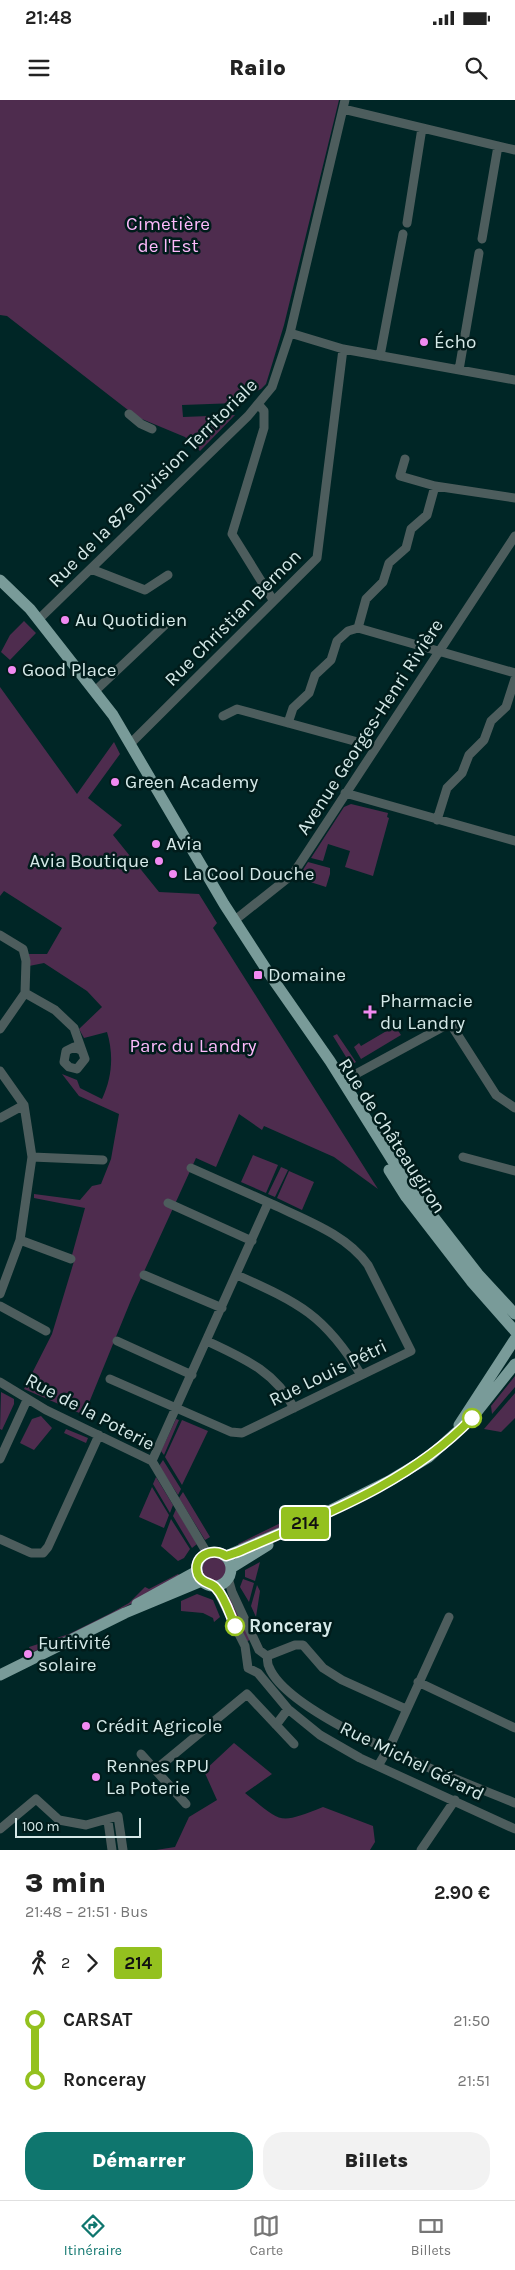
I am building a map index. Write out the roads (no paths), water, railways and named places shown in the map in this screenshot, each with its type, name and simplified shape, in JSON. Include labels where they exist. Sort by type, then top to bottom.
[{"type":"main road","name":"Rue de Châteaugiron","points":[[0,580],[38,620],[95,690],[130,744],[159,797],[235,920],[304,1025],[310,1029],[413,1192],[478,1274],[515,1314]]},
{"type":"main road","name":"Rue de Châteaugiron","points":[[0,587],[26,612],[38,620]]},
{"type":"main road","name":"Rue de Châteaugiron","points":[[304,1025],[305,1033],[406,1197],[471,1281],[515,1331]]},
{"type":"main road","points":[[450,1440],[494,1368],[515,1339]]},
{"type":"main road","points":[[200,1576],[215,1586],[222,1584],[230,1573],[313,1520],[414,1467],[450,1440],[472,1418],[515,1364]]},
{"type":"main road","points":[[226,1556],[313,1520]]},
{"type":"main road","points":[[200,1576],[200,1559],[207,1553],[219,1552],[226,1556],[230,1573]]},
{"type":"main road","points":[[0,1674],[125,1614],[139,1602],[200,1576]]},
{"type":"street","points":[[344,105],[422,128],[515,150]]},
{"type":"street","name":"Rue de la 87e Division Territoriale","points":[[38,620],[258,404],[272,387],[290,334],[344,105]]},
{"type":"street","points":[[407,223],[422,128]]},
{"type":"street","points":[[482,238],[498,146]]},
{"type":"street","points":[[380,356],[404,234]]},
{"type":"street","points":[[459,370],[479,253]]},
{"type":"street","points":[[290,334],[344,350],[515,380]]},
{"type":"street","name":"Rue Christian Bernon","points":[[130,744],[317,558],[344,350]]},
{"type":"street","points":[[258,404],[264,411],[264,428],[232,534],[273,600]]},
{"type":"street","points":[[129,414],[141,424],[152,428]]},
{"type":"street","points":[[405,459],[400,476],[435,486],[515,498]]},
{"type":"street","points":[[358,628],[366,599],[384,582],[389,563],[406,548],[412,529],[427,515],[435,486]]},
{"type":"street","name":"Avenue Georges-Henri Rivière","points":[[235,920],[294,874],[438,650],[515,536]]},
{"type":"street","points":[[91,569],[145,590],[168,575]]},
{"type":"street","points":[[95,690],[167,623]]},
{"type":"street","points":[[288,723],[293,708],[309,693],[315,675],[331,660],[337,641],[348,631],[358,628],[515,673]]},
{"type":"street","points":[[437,820],[446,788],[462,774],[469,755],[484,740],[491,721],[506,707],[515,679]]},
{"type":"street","points":[[223,716],[238,709],[376,747]]},
{"type":"street","points":[[346,793],[515,841]]},
{"type":"street","points":[[0,935],[23,949],[26,961],[25,993],[0,1029]]},
{"type":"street","points":[[25,993],[55,1010],[74,1028],[81,1050]]},
{"type":"street","points":[[343,1081],[450,1023],[496,1095],[515,1108]]},
{"type":"street","points":[[0,1071],[24,1105],[32,1157],[20,1240],[0,1294]]},
{"type":"street","points":[[0,1118],[24,1105]]},
{"type":"street","points":[[32,1157],[103,1160]]},
{"type":"street","points":[[463,1158],[515,1171]]},
{"type":"street","name":"Rue Louis Pétri","points":[[110,1379],[231,1432],[242,1433],[411,1351],[368,1265],[361,1255],[336,1236],[191,1168]]},
{"type":"street","points":[[168,1203],[252,1241]]},
{"type":"street","points":[[152,1461],[208,1342],[268,1203]]},
{"type":"street","points":[[20,1240],[72,1259]]},
{"type":"street","points":[[238,1274],[287,1298],[318,1320],[335,1336],[361,1375]]},
{"type":"street","points":[[144,1275],[222,1308]]},
{"type":"street","points":[[0,1306],[46,1330]]},
{"type":"street","points":[[117,1341],[192,1375]]},
{"type":"street","points":[[208,1342],[245,1359],[264,1371],[282,1389],[294,1408]]},
{"type":"street","name":"Rue de la Poterie","points":[[0,1382],[27,1400],[152,1461],[207,1553]]},
{"type":"street","points":[[0,1459],[27,1400]]},
{"type":"street","points":[[0,1539],[31,1554],[43,1553],[48,1547],[99,1435]]},
{"type":"street","name":"Rue Michel Gérard","points":[[230,1573],[232,1592],[259,1650],[284,1688],[316,1712],[387,1750],[515,1803]]},
{"type":"street","name":"Rue Michel Gérard","points":[[215,1586],[248,1655],[246,1661],[248,1668],[258,1672],[288,1710],[320,1735],[378,1766],[515,1829]]},
{"type":"street","points":[[378,1766],[448,1617]]},
{"type":"street","points":[[258,1672],[267,1661],[295,1645],[303,1645],[323,1668],[342,1680],[406,1709]]},
{"type":"street","points":[[248,1655],[259,1650]]},
{"type":"street","points":[[418,1682],[515,1728]]},
{"type":"street","points":[[155,1770],[247,1694],[294,1744]]},
{"type":"street","points":[[276,1724],[288,1710]]},
{"type":"street","points":[[141,1754],[186,1804]]},
{"type":"street","points":[[0,1830],[36,1799],[58,1820],[86,1825],[108,1821],[118,1816],[123,1850]]},
{"type":"street","points":[[420,1850],[455,1800]]},
{"type":"street","points":[[108,1821],[112,1850]]},
{"type":"place","name":"Écho","points":[[424,342]]},
{"type":"place","name":"Au Quotidien","points":[[65,620]]},
{"type":"place","name":"Good Place","points":[[12,670]]},
{"type":"place","name":"Green Academy","points":[[115,782]]},
{"type":"place","name":"Avia","points":[[156,844]]},
{"type":"place","name":"Avia Boutique","points":[[159,861]]},
{"type":"place","name":"La Cool Douche","points":[[173,874]]},
{"type":"place","name":"Domaine","points":[[258,975]]},
{"type":"place","name":"Pharmacie du Landry","points":[[370,1012]]},
{"type":"place","name":"Ronceray","points":[[235,1626]]},
{"type":"place","name":"Furtivité solaire","points":[[28,1654]]},
{"type":"place","name":"Crédit Agricole","points":[[86,1726]]},
{"type":"place","name":"Rennes RPU La Poterie","points":[[96,1777]]},
{"type":"park label","name":"Cimetière de l'Est","points":[[168,235]]},
{"type":"park label","name":"Parc du Landry","points":[[193,1046]]}]
